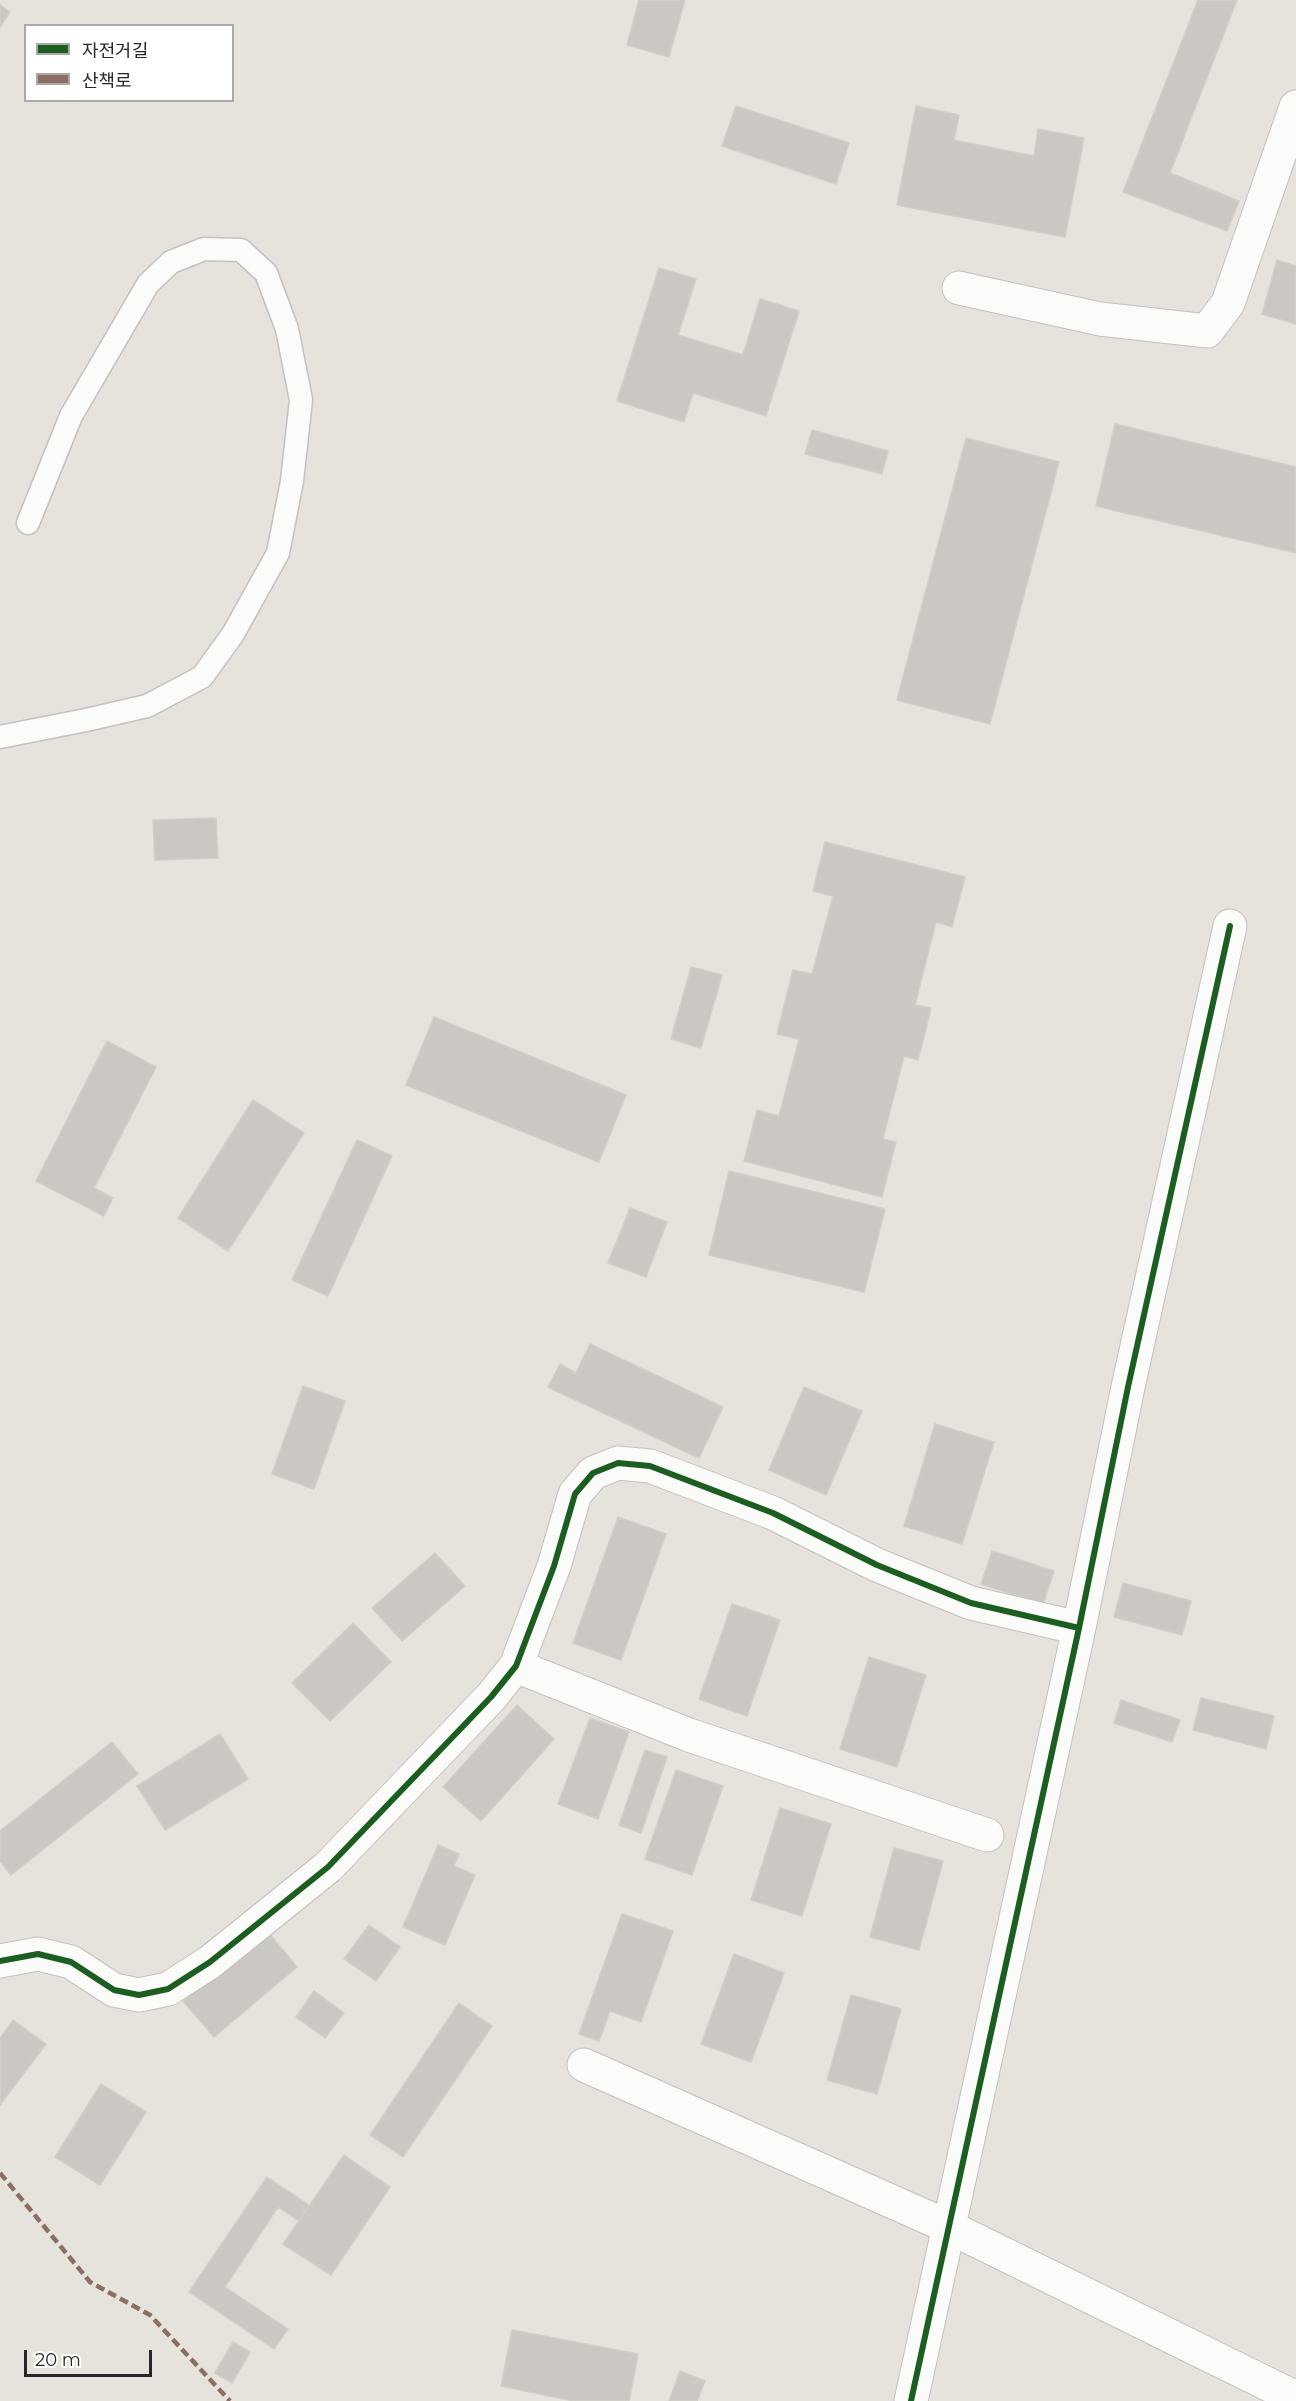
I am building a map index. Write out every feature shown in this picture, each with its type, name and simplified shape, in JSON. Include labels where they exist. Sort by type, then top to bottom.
[{"type":"street","points":[[959,288],[1100,319],[1207,331],[1228,303],[1296,107]]},
{"type":"street","points":[[911,2401],[1079,1628],[1128,1388],[1230,926]]},
{"type":"street","points":[[0,1961],[38,1954],[71,1962],[114,1990],[139,1995],[168,1989],[210,1962],[328,1867],[516,1666],[554,1566],[575,1494],[593,1473],[618,1463],[650,1466],[773,1513],[876,1565],[971,1603],[1079,1628]]},
{"type":"street","points":[[516,1666],[689,1735],[987,1835]]},
{"type":"street","points":[[584,2065],[948,2226],[1296,2398]]},
{"type":"lane","points":[[0,737],[147,706],[202,677],[233,634],[278,553],[292,481],[301,400],[287,329],[266,273],[241,250],[204,249],[171,262],[148,284],[71,416],[28,523]]},
{"type":"building","points":[[639,0],[685,0],[669,57],[627,45]]},
{"type":"building","points":[[1198,0],[1237,0],[1170,173],[1239,201],[1227,231],[1123,192]]},
{"type":"building","points":[[0,5],[10,12],[0,27]]},
{"type":"building","points":[[736,106],[849,143],[836,184],[722,146]]},
{"type":"building","points":[[916,106],[959,115],[954,140],[1034,156],[1038,129],[1084,138],[1065,237],[897,205]]},
{"type":"building","points":[[1277,260],[1296,266],[1296,324],[1262,314]]},
{"type":"building","points":[[659,268],[696,279],[678,335],[743,355],[760,299],[799,311],[766,416],[693,393],[684,422],[617,401]]},
{"type":"building","points":[[1115,424],[1296,467],[1296,553],[1096,506]]},
{"type":"building","points":[[812,430],[888,451],[882,474],[805,454]]},
{"type":"building","points":[[966,438],[1059,462],[990,724],[897,700]]},
{"type":"building","points":[[216,818],[218,858],[155,860],[153,820]]},
{"type":"building","points":[[825,842],[965,877],[952,927],[936,922],[915,1005],[931,1008],[918,1060],[904,1056],[883,1139],[896,1142],[882,1197],[744,1161],[757,1110],[779,1116],[799,1039],[777,1034],[793,970],[812,974],[833,896],[813,891]]},
{"type":"building","points":[[691,967],[722,975],[701,1048],[671,1039]]},
{"type":"building","points":[[434,1017],[626,1095],[599,1162],[406,1085]]},
{"type":"building","points":[[107,1041],[156,1067],[94,1188],[113,1198],[104,1216],[36,1181]]},
{"type":"building","points":[[253,1100],[304,1133],[228,1251],[178,1218]]},
{"type":"building","points":[[357,1140],[392,1156],[328,1296],[292,1280]]},
{"type":"building","points":[[729,1171],[885,1209],[864,1292],[709,1255]]},
{"type":"building","points":[[630,1208],[667,1222],[646,1277],[608,1263]]},
{"type":"building","points":[[590,1344],[723,1407],[699,1458],[548,1387],[560,1364],[576,1373]]},
{"type":"building","points":[[303,1386],[345,1401],[314,1489],[272,1474]]},
{"type":"building","points":[[804,1387],[862,1411],[826,1495],[769,1470]]},
{"type":"building","points":[[935,1424],[994,1442],[962,1544],[904,1526]]},
{"type":"building","points":[[618,1517],[666,1534],[621,1660],[573,1643]]},
{"type":"building","points":[[992,1551],[1054,1571],[1043,1604],[981,1584]]},
{"type":"building","points":[[435,1553],[465,1586],[402,1641],[372,1608]]},
{"type":"building","points":[[1123,1583],[1191,1601],[1182,1635],[1114,1617]]},
{"type":"building","points":[[732,1604],[780,1620],[747,1716],[699,1699]]},
{"type":"building","points":[[353,1623],[391,1662],[330,1721],[292,1683]]},
{"type":"building","points":[[869,1657],[926,1675],[897,1767],[840,1749]]},
{"type":"building","points":[[1201,1698],[1274,1716],[1266,1749],[1193,1730]]},
{"type":"building","points":[[1121,1700],[1180,1720],[1172,1742],[1114,1723]]},
{"type":"building","points":[[517,1705],[554,1739],[481,1821],[443,1787]]},
{"type":"building","points":[[590,1718],[629,1732],[598,1819],[558,1804]]},
{"type":"building","points":[[220,1734],[248,1779],[165,1830],[137,1786]]},
{"type":"building","points":[[112,1742],[138,1774],[11,1875],[0,1861],[0,1831]]},
{"type":"building","points":[[645,1750],[667,1757],[641,1833],[619,1825]]},
{"type":"building","points":[[676,1770],[723,1786],[692,1875],[645,1859]]},
{"type":"building","points":[[780,1808],[831,1824],[802,1916],[751,1900]]},
{"type":"building","points":[[438,1845],[459,1854],[454,1866],[475,1875],[445,1945],[403,1927]]},
{"type":"building","points":[[894,1848],[943,1861],[919,1950],[870,1937]]},
{"type":"building","points":[[622,1914],[673,1931],[641,2022],[610,2011],[599,2041],[579,2034]]},
{"type":"building","points":[[369,1925],[400,1947],[376,1981],[344,1959]]},
{"type":"building","points":[[267,1931],[297,1967],[214,2037],[183,2001]]},
{"type":"building","points":[[734,1954],[784,1973],[751,2062],[701,2044]]},
{"type":"building","points":[[314,1991],[344,2013],[325,2038],[296,2017]]},
{"type":"building","points":[[851,1995],[901,2009],[877,2094],[827,2080]]},
{"type":"building","points":[[459,2003],[492,2026],[403,2157],[370,2135]]},
{"type":"building","points":[[13,2020],[46,2044],[0,2105],[0,2038]]},
{"type":"building","points":[[101,2084],[146,2112],[100,2185],[55,2157]]},
{"type":"building","points":[[344,2155],[390,2187],[331,2275],[283,2244]]},
{"type":"building","points":[[267,2177],[309,2205],[299,2221],[278,2207],[225,2287],[288,2329],[274,2349],[189,2292]]},
{"type":"building","points":[[512,2330],[638,2354],[629,2401],[574,2401],[501,2386]]},
{"type":"building","points":[[233,2342],[250,2352],[232,2383],[215,2373]]},
{"type":"building","points":[[680,2371],[705,2381],[697,2401],[669,2401]]},
{"type":"marked path","points":[[0,2173],[90,2282],[150,2315],[230,2401]]},
{"type":"cycle path","points":[[911,2401],[1079,1628],[1128,1387],[1230,926]]},
{"type":"cycle path","points":[[0,1961],[38,1954],[71,1962],[114,1990],[139,1995],[168,1989],[210,1962],[328,1867],[491,1697],[516,1666],[554,1566],[575,1494],[593,1473],[618,1463],[650,1466],[773,1513],[877,1565],[971,1603],[1079,1628]]}]
